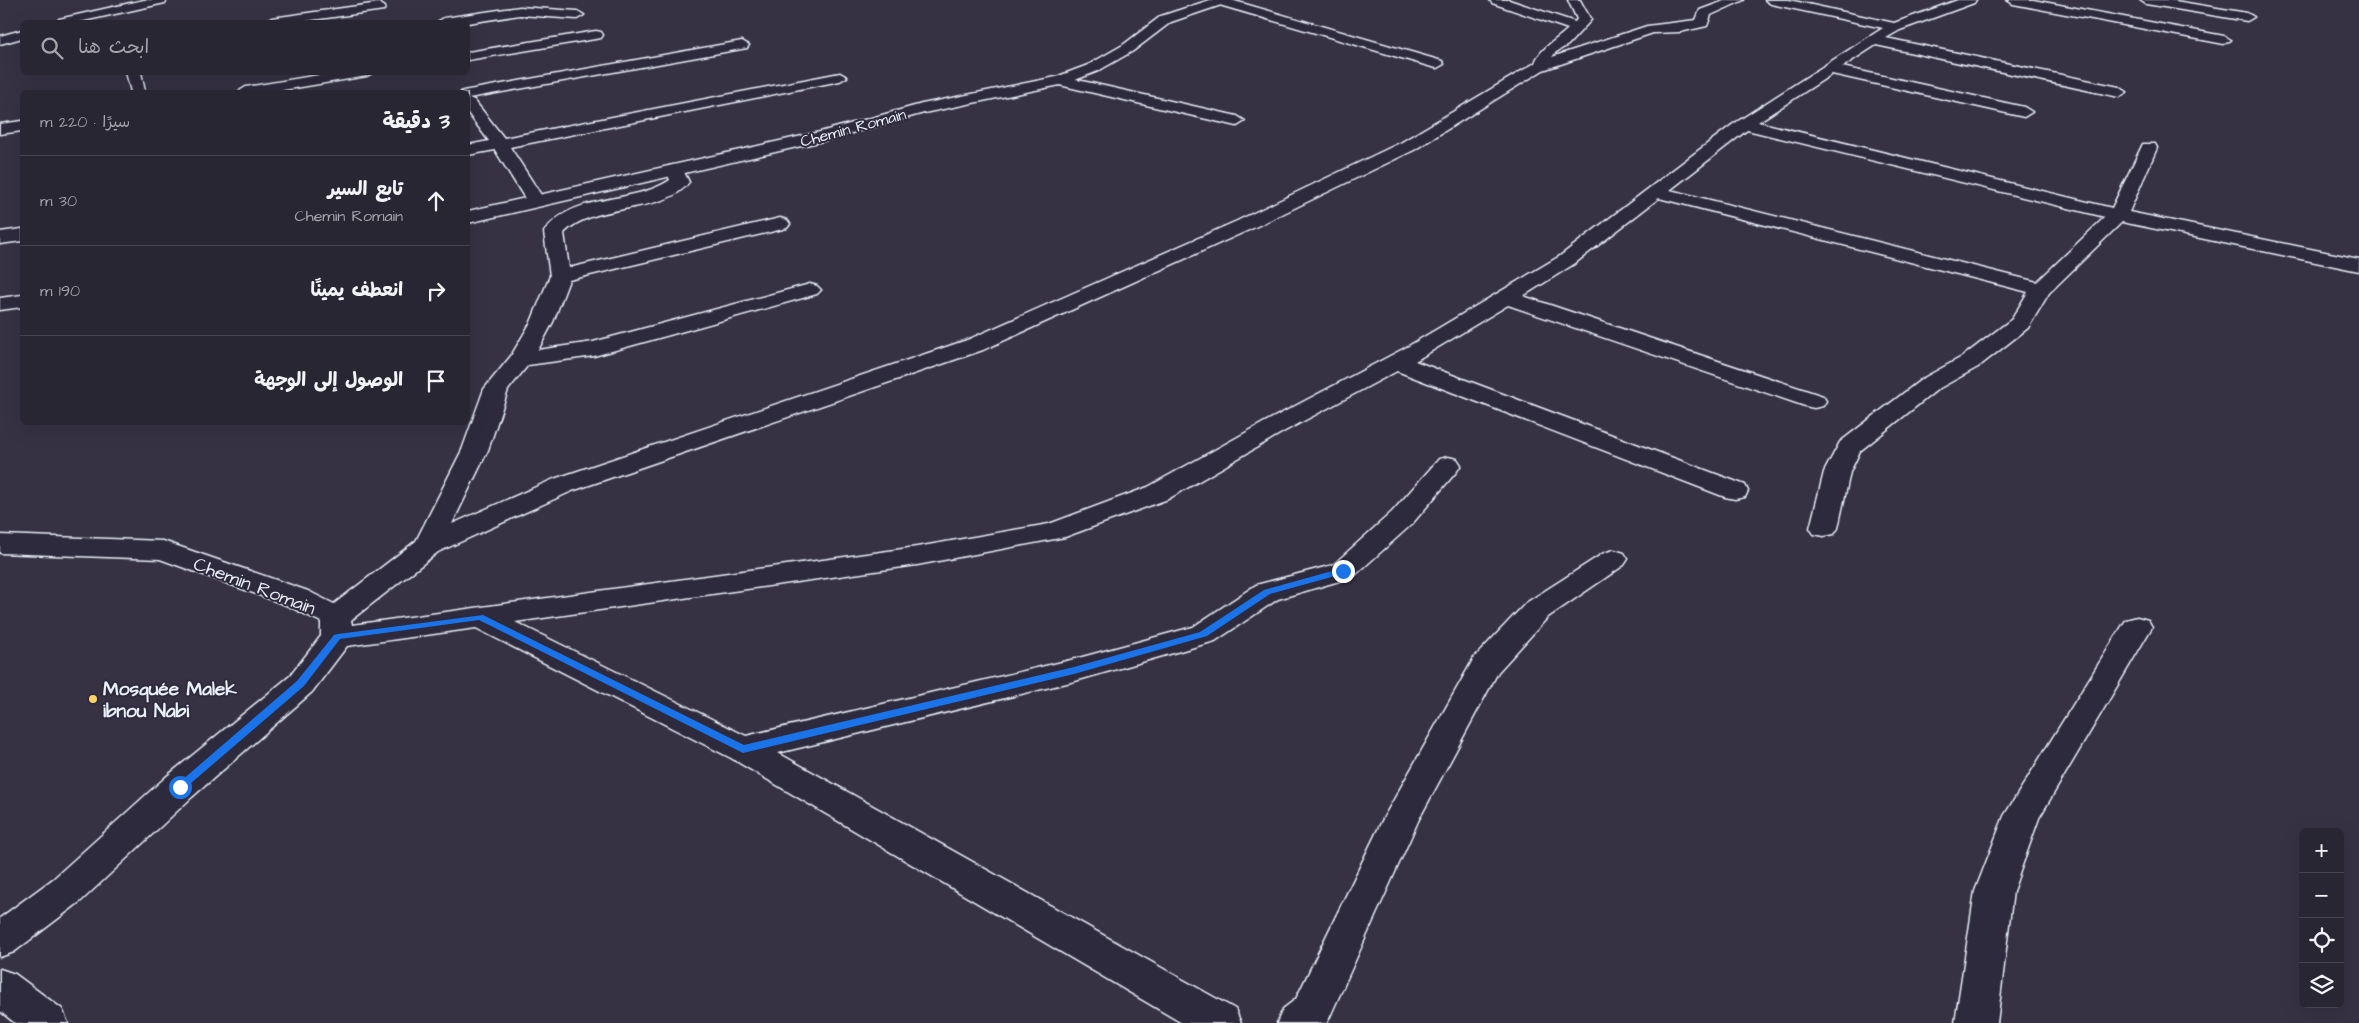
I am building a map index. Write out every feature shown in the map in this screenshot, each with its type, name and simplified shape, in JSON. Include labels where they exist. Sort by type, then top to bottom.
[{"type":"main road","points":[[73,20],[161,0]]},
{"type":"main road","points":[[1222,0],[1436,64]]},
{"type":"main road","name":"Chemin Romain","points":[[470,217],[823,136],[922,108],[1060,81],[1093,68],[1128,48],[1166,18],[1222,0]]},
{"type":"main road","points":[[1496,0],[1576,27]]},
{"type":"main road","points":[[1538,68],[1552,49],[1563,42],[1584,20],[1574,0]]},
{"type":"main road","points":[[0,940],[67,890],[180,787],[301,684],[337,627],[428,546],[562,485],[975,345],[1244,225],[1408,146],[1538,68],[1652,29],[1680,28],[1702,23],[1705,13],[1738,0]]},
{"type":"main road","points":[[1771,0],[1895,27]]},
{"type":"main road","points":[[337,627],[480,617],[917,556],[1055,531],[1158,493],[1274,426],[1396,362],[1567,260],[1744,124],[1895,27],[1970,0]]},
{"type":"main road","points":[[2013,0],[2224,40]]},
{"type":"main road","points":[[2146,0],[2247,17]]},
{"type":"main road","points":[[286,20],[379,7]]},
{"type":"main road","points":[[458,20],[520,11],[577,14]]},
{"type":"main road","points":[[0,40],[20,35]]},
{"type":"main road","points":[[470,56],[596,35]]},
{"type":"main road","points":[[1874,40],[2119,92]]},
{"type":"main road","points":[[470,94],[742,45]]},
{"type":"main road","points":[[1828,69],[2024,112]]},
{"type":"main road","points":[[134,75],[138,90]]},
{"type":"main road","points":[[258,90],[349,75]]},
{"type":"main road","points":[[470,150],[840,78]]},
{"type":"main road","points":[[1060,81],[1237,121]]},
{"type":"main road","points":[[470,106],[500,144],[536,201]]},
{"type":"main road","points":[[1744,124],[2118,215],[2359,265]]},
{"type":"main road","points":[[0,130],[20,126]]},
{"type":"main road","points":[[1824,528],[1837,472],[1849,447],[1930,384],[1970,362],[2020,323],[2041,289],[2118,215],[2149,148]]},
{"type":"main road","points":[[428,546],[475,450],[496,389],[521,359],[542,322],[560,276],[554,232],[568,219],[595,210],[670,191],[680,182],[675,170]]},
{"type":"main road","points":[[1657,192],[2041,289]]},
{"type":"main road","points":[[560,276],[780,224]]},
{"type":"main road","points":[[0,238],[20,235]]},
{"type":"main road","points":[[521,359],[594,349],[810,290]]},
{"type":"main road","points":[[1506,297],[1814,401]]},
{"type":"main road","points":[[0,304],[20,301]]},
{"type":"main road","points":[[1396,362],[1735,491]]},
{"type":"main road","points":[[743,749],[1074,670],[1204,634],[1267,592],[1343,571],[1402,518],[1448,465]]},
{"type":"main road","name":"Chemin Romain","points":[[0,544],[163,550],[297,598],[337,627]]},
{"type":"main road","points":[[1298,1023],[1311,1012],[1401,818],[1485,666],[1537,610],[1614,559]]},
{"type":"main road","points":[[480,617],[743,749],[1220,1023]]},
{"type":"main road","points":[[1976,1023],[1994,891],[2022,816],[2137,627]]},
{"type":"main road","points":[[0,987],[47,1023]]},
{"type":"place","name":"Mosquée Malek ibnou Nabi","points":[[93,699]]},
{"type":"route","points":[[180,787],[301,684],[338,637],[480,617],[743,749],[1074,670],[1204,634],[1267,592],[1343,571]]}]
